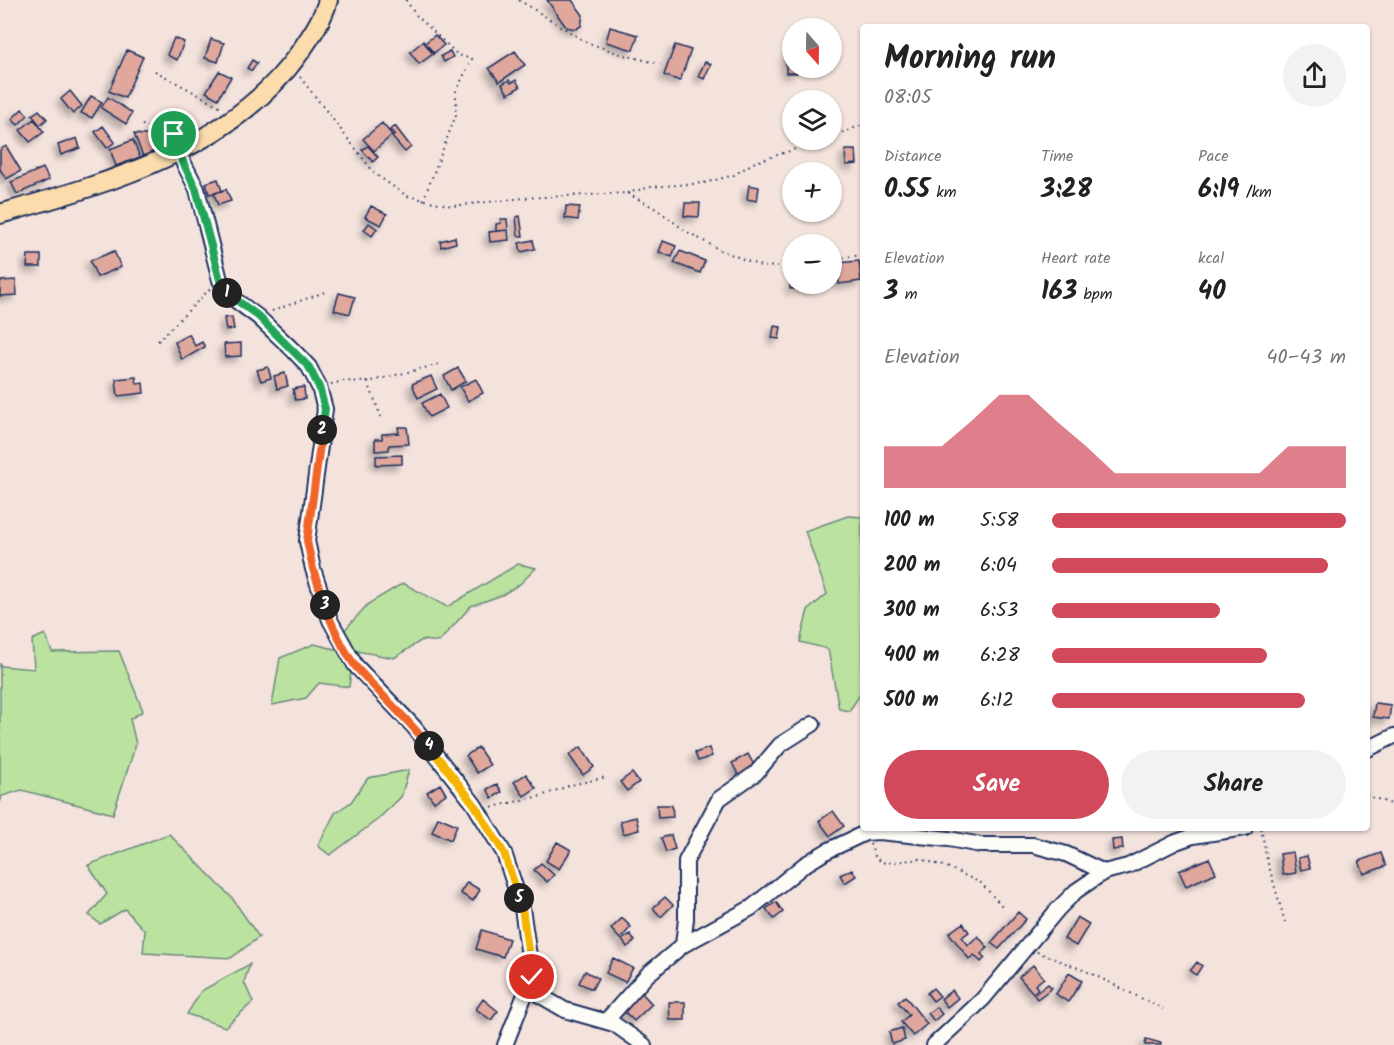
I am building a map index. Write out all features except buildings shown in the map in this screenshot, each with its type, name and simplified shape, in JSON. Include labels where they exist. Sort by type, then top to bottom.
[{"type":"main road","points":[[0,214],[119,177],[182,150],[239,114],[290,65],[314,32],[328,0]]},
{"type":"street","points":[[182,150],[196,189],[220,280],[231,297],[258,316],[309,367],[319,387],[325,409],[307,541],[313,569],[330,620],[355,665],[414,727],[477,809],[504,853],[522,908],[532,977],[540,996],[565,1010],[614,1024],[644,1045]]},
{"type":"street","points":[[682,945],[686,919],[686,861],[719,799],[756,773],[780,745],[813,724]]},
{"type":"street","points":[[1370,748],[1394,736]]},
{"type":"street","points":[[934,1045],[983,999],[1058,909],[1076,891],[1104,872],[1128,866],[1176,842],[1193,836],[1226,831]]},
{"type":"street","points":[[606,1021],[647,975],[682,945],[751,908],[804,865],[865,833],[879,832],[949,839],[981,845],[1033,845],[1066,854],[1104,872]]},
{"type":"street","points":[[505,1045],[532,977]]},
{"type":"path","points":[[406,0],[415,14],[458,55],[472,59],[456,91],[456,115],[423,201]]},
{"type":"path","points":[[519,0],[586,42],[620,54],[660,64]]},
{"type":"path","points":[[290,65],[375,174],[406,196],[452,206],[524,198],[627,193],[651,187],[704,183],[734,175],[753,163],[793,150]]},
{"type":"path","points":[[155,71],[227,110],[239,114]]},
{"type":"path","points":[[142,125],[174,134],[186,145],[182,150]]},
{"type":"path","points":[[842,133],[860,126]]},
{"type":"path","points":[[627,193],[658,210],[684,231],[720,250],[763,267],[782,266]]},
{"type":"path","points":[[842,258],[860,255]]},
{"type":"path","points":[[158,341],[220,280]]},
{"type":"path","points":[[258,316],[325,292]]},
{"type":"path","points":[[319,387],[344,381],[368,382],[440,364]]},
{"type":"path","points":[[368,382],[381,417]]},
{"type":"path","points":[[477,809],[541,796],[571,785],[607,777]]},
{"type":"path","points":[[1370,796],[1394,805]]},
{"type":"path","points":[[1262,831],[1267,860],[1285,922]]},
{"type":"path","points":[[865,833],[876,860],[885,863],[920,859],[947,867],[981,883],[1002,906]]},
{"type":"path","points":[[1025,949],[1086,971],[1163,1009]]},
{"type":"green space","points":[[848,516],[860,517],[860,695],[849,711],[839,709],[828,649],[800,642],[808,610],[827,594],[805,531]]},
{"type":"green space","points":[[518,564],[536,568],[520,584],[502,595],[471,606],[439,642],[422,640],[394,658],[357,651],[360,655],[349,648],[341,634],[368,604],[403,583],[447,607]]},
{"type":"green space","points":[[45,634],[52,652],[119,651],[143,711],[130,719],[136,744],[113,814],[22,790],[2,796],[0,803],[0,663],[1,666],[34,669],[32,640]]},
{"type":"green space","points":[[314,644],[339,650],[351,671],[349,687],[319,683],[306,698],[272,705],[280,658]]},
{"type":"green space","points":[[409,770],[401,797],[377,820],[330,855],[318,846],[335,813],[351,802],[368,778]]},
{"type":"green space","points":[[169,834],[232,898],[259,937],[231,958],[143,953],[145,931],[125,909],[100,924],[89,915],[107,894],[88,865]]},
{"type":"green space","points":[[250,964],[244,982],[253,1002],[225,1027],[187,1014],[201,991]]},
{"type":"route","points":[[174,134],[186,145],[186,148],[178,152],[196,189],[224,289],[231,297],[258,316],[293,350],[309,367],[319,387],[325,409],[307,541],[313,569],[330,620],[355,665],[414,727],[474,804],[504,853],[522,908],[532,977]]}]
